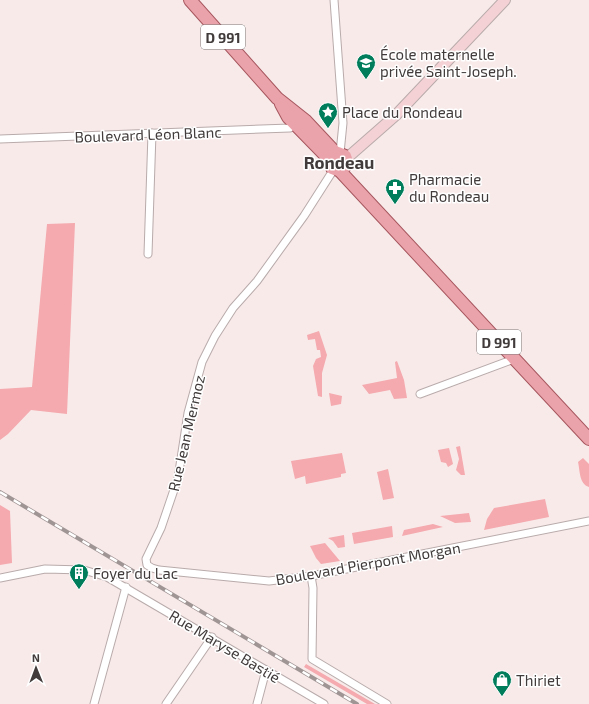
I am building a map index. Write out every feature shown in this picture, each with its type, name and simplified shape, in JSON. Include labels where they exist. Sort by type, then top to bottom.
[{"type":"main road","name":"D 991","points":[[190,0],[300,123],[339,161],[389,223],[588,438]]},
{"type":"street","points":[[334,0],[343,123],[339,161]]},
{"type":"street","points":[[339,161],[360,147],[396,115],[505,0]]},
{"type":"street","name":"Boulevard Léon Blanc","points":[[0,139],[290,128],[300,123]]},
{"type":"street","points":[[148,254],[152,133]]},
{"type":"street","name":"Rue Jean Mermoz","points":[[147,565],[146,559],[161,528],[178,478],[188,414],[202,362],[215,336],[233,308],[257,280],[296,228],[339,161]]},
{"type":"street","points":[[420,394],[514,359]]},
{"type":"street","name":"Boulevard Pierpont Morgan","points":[[147,565],[159,570],[269,581],[311,576],[589,522]]},
{"type":"street","points":[[0,578],[45,569],[84,570],[107,576],[126,587],[94,704]]},
{"type":"street","points":[[311,576],[313,588],[312,659],[387,704]]},
{"type":"street","name":"Rue Maryse Bastié","points":[[126,587],[324,704]]},
{"type":"street","points":[[166,704],[212,637]]},
{"type":"street","points":[[257,704],[266,670]]},
{"type":"shaded area","points":[[75,223],[67,414],[31,410],[8,434],[0,440],[0,389],[32,387],[47,224]]},
{"type":"shaded area","points":[[319,331],[327,355],[322,373],[322,397],[318,396],[313,366],[316,359],[321,357],[320,350],[317,350],[315,339],[308,340],[307,335]]},
{"type":"shaded area","points":[[397,361],[404,380],[407,398],[394,399],[390,390],[369,394],[362,385],[397,378],[395,362]]},
{"type":"shaded area","points":[[329,393],[342,396],[341,404],[331,406]]},
{"type":"shaded area","points":[[460,446],[465,475],[461,475],[456,470],[459,459],[456,447]]},
{"type":"shaded area","points":[[449,448],[453,464],[448,467],[446,463],[441,462],[438,450]]},
{"type":"shaded area","points":[[342,453],[346,473],[341,474],[341,477],[306,484],[305,476],[295,479],[291,461]]},
{"type":"shaded area","points":[[583,458],[589,464],[589,487],[583,483],[580,473],[578,462]]},
{"type":"shaded area","points":[[388,469],[394,498],[383,500],[377,472]]},
{"type":"shaded area","points":[[545,499],[549,517],[484,530],[487,519],[494,508]]},
{"type":"shaded area","points":[[0,505],[10,511],[12,563],[0,565]]},
{"type":"shaded area","points":[[469,513],[471,522],[455,523],[440,516]]},
{"type":"shaded area","points":[[433,524],[443,527],[402,536],[404,530]]},
{"type":"shaded area","points":[[392,526],[393,537],[354,544],[352,533]]},
{"type":"shaded area","points":[[344,535],[345,547],[338,548],[333,541],[328,538]]},
{"type":"shaded area","points":[[325,543],[340,561],[321,564],[316,558],[310,546]]},
{"type":"shaded area","points":[[306,664],[375,704],[367,704],[304,667]]},
{"type":"railway","points":[[0,492],[357,704]]},
{"type":"place","name":"École maternelle privée Saint-Joseph.","points":[[366,80]]},
{"type":"place","name":"Place du Rondeau","points":[[328,129]]},
{"type":"place","name":"Pharmacie du Rondeau","points":[[395,205]]},
{"type":"place","name":"Foyer du Lac","points":[[79,590]]},
{"type":"place","name":"Thiriet","points":[[502,697]]},
{"type":"district","name":"Rondeau","points":[[339,162]]}]
